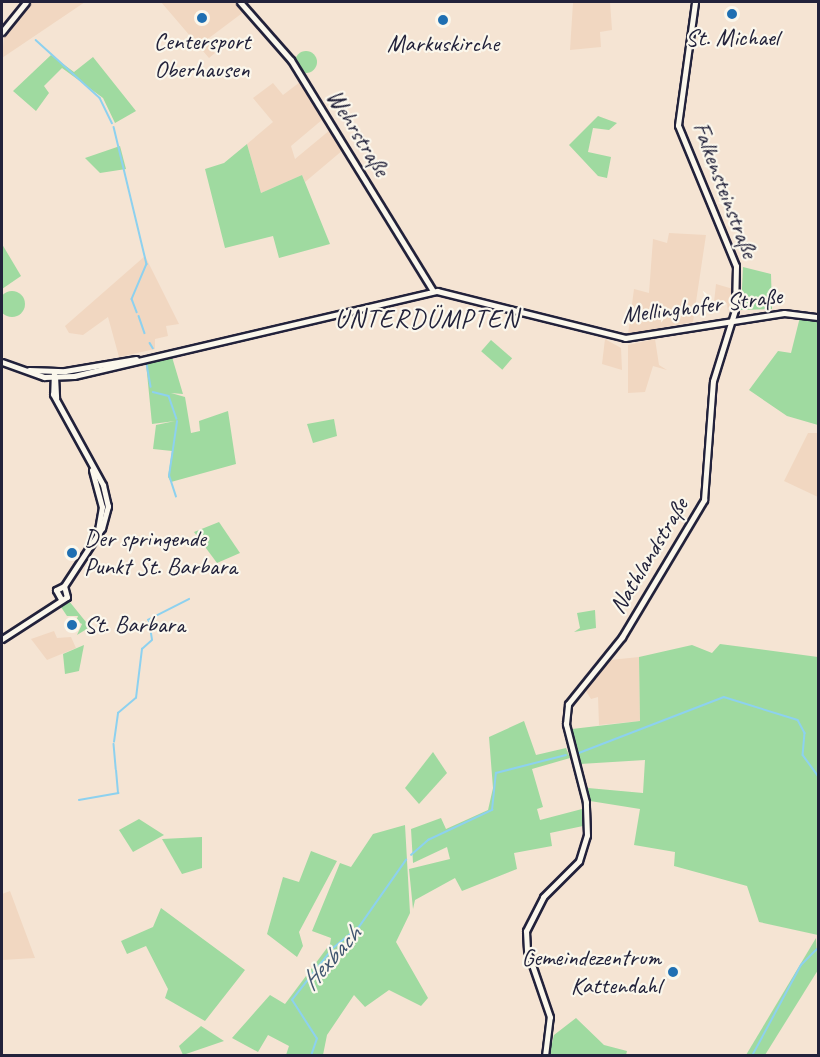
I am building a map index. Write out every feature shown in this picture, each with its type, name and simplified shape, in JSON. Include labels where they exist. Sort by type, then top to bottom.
[{"type":"street","points":[[2,32],[26,2]]},
{"type":"street","name":"Wehrstraße","points":[[240,2],[294,65],[433,291]]},
{"type":"street","name":"Falkensteinstraße","points":[[695,2],[678,124],[736,266],[734,321]]},
{"type":"street","name":"Mellinghofer Straße","points":[[2,362],[54,375],[136,359],[433,291],[625,338],[788,313],[819,317]]},
{"type":"street","name":"Nathlandstraße","points":[[545,1056],[550,1017],[526,950],[526,931],[543,897],[584,850],[586,802],[566,718],[575,690],[602,662],[706,496],[713,381],[734,321]]},
{"type":"street","points":[[2,639],[59,597],[97,535],[106,514],[106,491],[56,398],[54,375]]},
{"type":"street","points":[[89,462],[100,492],[97,535]]},
{"type":"street","points":[[59,597],[57,588],[66,587]]},
{"type":"shaded area","points":[[32,2],[85,2],[2,58],[4,36]]},
{"type":"shaded area","points":[[161,2],[235,2],[245,11],[205,41],[215,53],[209,58]]},
{"type":"shaded area","points":[[610,2],[612,30],[600,32],[601,47],[570,50],[573,3]]},
{"type":"shaded area","points":[[300,82],[323,119],[291,146],[295,159],[330,130],[343,150],[305,182],[302,175],[261,193],[247,144],[273,122],[253,98],[273,83],[283,95]]},
{"type":"shaded area","points":[[669,233],[706,235],[693,322],[628,334],[634,289],[649,293],[653,239],[667,243]]},
{"type":"shaded area","points":[[145,256],[179,324],[166,326],[168,336],[155,339],[155,349],[119,357],[108,317],[83,335],[69,333],[65,326]]},
{"type":"shaded area","points":[[716,284],[733,289],[728,312],[727,303],[714,302]]},
{"type":"shaded area","points":[[605,339],[621,348],[622,370],[602,364]]},
{"type":"shaded area","points":[[655,339],[659,365],[667,370],[653,366],[645,392],[628,393],[628,345]]},
{"type":"shaded area","points":[[808,433],[818,433],[818,497],[784,481]]},
{"type":"shaded area","points":[[54,631],[57,638],[71,637],[76,648],[47,660],[31,639]]},
{"type":"shaded area","points":[[639,657],[640,721],[599,725],[598,697],[591,699],[584,688],[610,660]]},
{"type":"shaded area","points":[[10,891],[35,958],[2,960],[2,894]]},
{"type":"green space","points":[[306,51],[314,54],[317,62],[314,70],[306,73],[298,70],[295,62],[298,54]]},
{"type":"green space","points":[[51,55],[74,72],[93,57],[136,111],[115,123],[103,98],[62,68],[44,86],[49,93],[36,111],[13,91]]},
{"type":"green space","points":[[598,116],[617,123],[609,130],[593,128],[588,152],[611,157],[607,178],[598,176],[569,145]]},
{"type":"green space","points":[[247,144],[261,193],[302,175],[330,244],[279,258],[273,236],[225,248],[205,169],[224,163]]},
{"type":"green space","points":[[120,146],[126,169],[100,173],[85,158]]},
{"type":"green space","points":[[2,244],[21,276],[2,289]]},
{"type":"green space","points":[[743,267],[771,274],[772,309],[741,310]]},
{"type":"green space","points":[[12,291],[21,295],[25,304],[21,313],[12,317],[3,313],[-1,304],[3,295]]},
{"type":"green space","points":[[800,317],[818,322],[818,425],[787,416],[749,390],[778,351],[791,353]]},
{"type":"green space","points":[[491,340],[512,358],[502,370],[481,351]]},
{"type":"green space","points":[[172,357],[183,394],[171,393],[185,397],[191,433],[200,431],[199,421],[228,411],[236,464],[171,482],[168,477],[172,451],[153,449],[156,425],[175,421],[152,424],[146,363]]},
{"type":"green space","points":[[334,419],[337,436],[313,443],[307,424]]},
{"type":"green space","points":[[219,522],[240,553],[217,563],[194,532]]},
{"type":"green space","points":[[69,601],[90,627],[77,635],[82,624],[76,621],[78,616],[67,616],[59,604]]},
{"type":"green space","points":[[595,610],[596,628],[574,632],[580,628],[577,613]]},
{"type":"green space","points":[[720,644],[818,657],[818,935],[759,922],[747,886],[674,866],[675,852],[634,845],[640,809],[590,801],[588,788],[643,793],[645,760],[580,764],[572,729],[640,721],[639,657],[692,645],[712,653]]},
{"type":"green space","points":[[84,645],[79,671],[65,674],[63,654]]},
{"type":"green space","points":[[524,721],[536,755],[566,748],[570,758],[532,769],[543,807],[537,809],[540,820],[582,809],[583,826],[550,833],[552,846],[514,853],[517,869],[462,891],[455,878],[415,900],[413,909],[409,869],[450,859],[447,847],[413,863],[411,829],[441,818],[446,829],[488,810],[493,788],[489,737]]},
{"type":"green space","points":[[433,752],[447,773],[419,804],[405,788]]},
{"type":"green space","points":[[139,819],[164,835],[133,852],[119,830]]},
{"type":"green space","points":[[405,825],[410,913],[396,942],[428,998],[421,1006],[389,990],[365,1007],[354,995],[327,1035],[323,1055],[286,1055],[289,1046],[268,1035],[258,1052],[232,1038],[270,995],[285,1004],[330,944],[331,938],[312,931],[340,863],[351,867],[373,834]]},
{"type":"green space","points":[[202,837],[202,868],[182,874],[162,839]]},
{"type":"green space","points":[[311,851],[337,861],[299,932],[303,946],[297,957],[267,934],[283,877],[299,882]]},
{"type":"green space","points":[[161,908],[245,970],[205,1021],[165,998],[168,989],[146,946],[127,954],[121,941],[153,927]]},
{"type":"green space","points":[[816,938],[818,970],[765,1055],[746,1055]]},
{"type":"green space","points":[[576,1018],[604,1045],[627,1051],[626,1055],[549,1055],[554,1035]]},
{"type":"green space","points":[[201,1026],[224,1041],[183,1055],[179,1046]]},
{"type":"waterway","points":[[36,40],[100,98],[112,123]]},
{"type":"waterway","points":[[114,127],[147,264],[132,299],[137,312]]},
{"type":"waterway","points":[[139,316],[145,333]]},
{"type":"waterway","points":[[150,343],[153,348]]},
{"type":"waterway","points":[[147,364],[151,387]]},
{"type":"waterway","points":[[153,392],[169,396],[177,419]]},
{"type":"waterway","points":[[176,497],[169,476],[177,422]]},
{"type":"waterway","points":[[148,620],[189,599]]},
{"type":"waterway","points":[[114,742],[118,713],[136,698],[142,649],[152,640],[149,622]]},
{"type":"waterway","points":[[579,753],[724,697],[798,720],[805,733],[803,755],[818,776]]},
{"type":"waterway","points":[[114,744],[116,769]]},
{"type":"waterway","points":[[411,855],[428,840],[492,810],[496,773],[566,755]]},
{"type":"waterway","points":[[79,800],[118,793],[116,771]]},
{"type":"waterway","name":"Hexbach","points":[[311,1056],[317,1039],[292,1000],[333,948],[359,927],[406,860]]},
{"type":"waterway","points":[[752,1056],[801,965],[818,948]]},
{"type":"place","name":"St. Michael","points":[[732,14]]},
{"type":"place","name":"Centersport Oberhausen","points":[[202,18]]},
{"type":"place","name":"Markuskirche","points":[[443,20]]},
{"type":"place","name":"Der springende Punkt St. Barbara","points":[[72,553]]},
{"type":"place","name":"St. Barbara","points":[[72,625]]},
{"type":"place","name":"Gemeindezentrum Kattendahl","points":[[673,972]]},
{"type":"district","name":"UNTERDÜMPTEN","points":[[427,319]]}]
